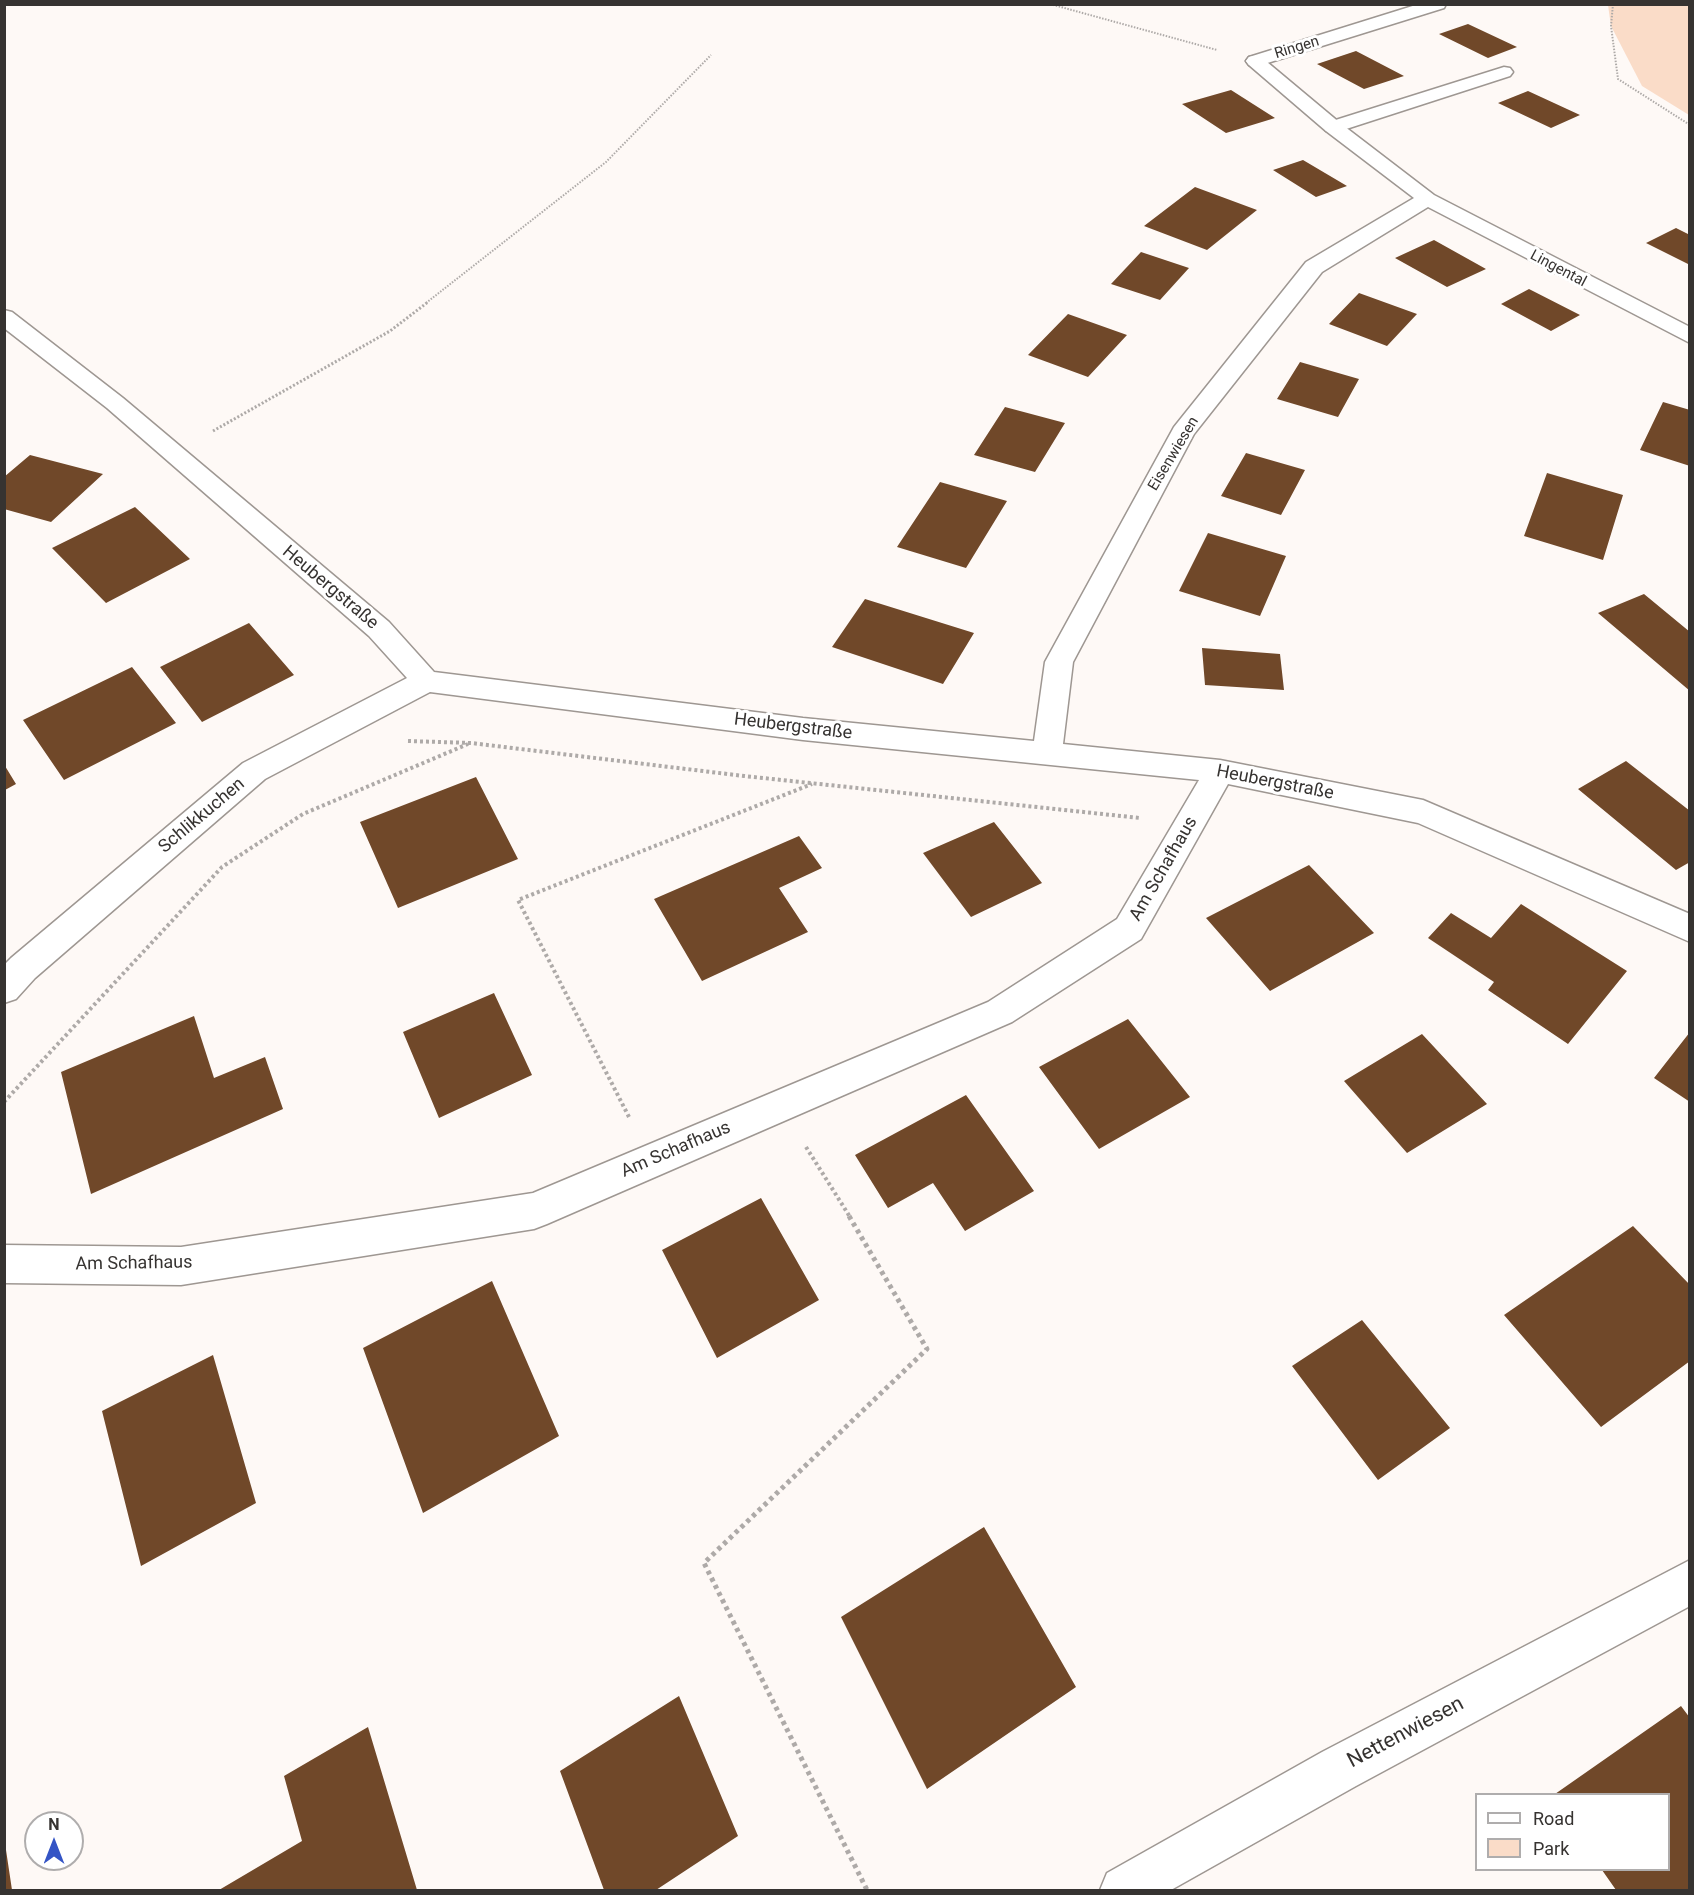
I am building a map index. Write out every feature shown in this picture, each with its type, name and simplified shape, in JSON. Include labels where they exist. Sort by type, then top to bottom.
[{"type":"street","name":"Ringen","points":[[1255,61],[1438,4]]},
{"type":"street","name":"Ringen","points":[[1255,61],[1334,127],[1427,199]]},
{"type":"street","points":[[1334,127],[1504,72]]},
{"type":"street","name":"Lingental","points":[[1427,199],[1689,336]]},
{"type":"street","name":"Eisenwiesen","points":[[1047,754],[1059,662],[1183,432],[1314,267],[1427,199]]},
{"type":"street","name":"Heubergstraße","points":[[4,317],[115,403],[379,630],[426,681],[803,729],[1220,771],[1422,812],[1689,928]]},
{"type":"street","name":"Schlikkuchen","points":[[11,973],[254,771],[426,681]]},
{"type":"street","name":"Am Schafhaus","points":[[4,1264],[182,1266],[534,1211],[1000,1012],[1130,929],[1220,771]]},
{"type":"street","name":"Nettenwiesen","points":[[1124,1890],[1338,1769],[1689,1582]]},
{"type":"path","points":[[1050,4],[1255,61]]},
{"type":"path","points":[[1613,4],[1611,26],[1618,79],[1689,125]]},
{"type":"path","points":[[173,454],[390,331],[606,162],[711,55]]},
{"type":"path","points":[[400,741],[471,743],[813,784],[1191,823]]},
{"type":"path","points":[[4,1102],[222,867],[303,814],[471,743]]},
{"type":"path","points":[[651,1161],[518,900],[813,784]]},
{"type":"path","points":[[780,1106],[867,1244],[927,1349],[704,1563],[867,1890]]},
{"type":"green space","points":[[1608,5],[1689,5],[1689,115],[1642,86],[1611,26]]},
{"type":"building","points":[[1468,24],[1517,47],[1488,58],[1439,34]]},
{"type":"building","points":[[1356,51],[1404,76],[1364,89],[1317,64]]},
{"type":"building","points":[[1231,90],[1275,118],[1226,133],[1182,104]]},
{"type":"building","points":[[1528,91],[1580,115],[1551,128],[1498,103]]},
{"type":"building","points":[[1303,160],[1347,186],[1316,197],[1273,170]]},
{"type":"building","points":[[1195,187],[1257,210],[1207,250],[1144,226]]},
{"type":"building","points":[[1676,228],[1690,235],[1690,265],[1646,243]]},
{"type":"building","points":[[1434,240],[1486,269],[1447,287],[1395,258]]},
{"type":"building","points":[[1141,252],[1189,268],[1160,300],[1111,284]]},
{"type":"building","points":[[1529,289],[1580,315],[1551,331],[1501,304]]},
{"type":"building","points":[[1359,293],[1417,314],[1387,346],[1329,324]]},
{"type":"building","points":[[1068,314],[1127,335],[1088,377],[1028,355]]},
{"type":"building","points":[[1300,362],[1359,379],[1338,417],[1277,399]]},
{"type":"building","points":[[1663,402],[1690,410],[1690,466],[1640,450]]},
{"type":"building","points":[[1005,407],[1065,423],[1035,472],[974,455]]},
{"type":"building","points":[[1246,453],[1305,470],[1281,515],[1221,496]]},
{"type":"building","points":[[30,455],[103,474],[51,522],[4,509],[4,477]]},
{"type":"building","points":[[1547,473],[1623,495],[1603,560],[1524,536]]},
{"type":"building","points":[[940,482],[1007,501],[966,568],[897,547]]},
{"type":"building","points":[[135,507],[190,559],[106,603],[52,548]]},
{"type":"building","points":[[1208,533],[1286,556],[1260,616],[1179,591]]},
{"type":"building","points":[[1644,594],[1690,632],[1690,691],[1598,613]]},
{"type":"building","points":[[865,599],[974,633],[943,684],[832,647]]},
{"type":"building","points":[[249,623],[294,675],[202,722],[160,667]]},
{"type":"building","points":[[1202,648],[1280,654],[1284,690],[1205,685]]},
{"type":"building","points":[[132,667],[176,723],[64,780],[23,720]]},
{"type":"building","points":[[1626,761],[1690,811],[1690,862],[1676,870],[1578,789]]},
{"type":"building","points":[[5,766],[16,784],[5,790]]},
{"type":"building","points":[[476,777],[518,859],[398,908],[360,822]]},
{"type":"building","points":[[994,822],[1042,883],[971,917],[923,853]]},
{"type":"building","points":[[799,836],[822,868],[779,888],[808,932],[702,981],[654,899]]},
{"type":"building","points":[[1309,865],[1374,933],[1270,991],[1206,918]]},
{"type":"building","points":[[1521,904],[1627,971],[1568,1044],[1488,990],[1494,982],[1428,938],[1451,913],[1491,938]]},
{"type":"building","points":[[494,993],[532,1075],[439,1118],[403,1032]]},
{"type":"building","points":[[194,1016],[214,1078],[265,1057],[283,1109],[91,1194],[61,1072]]},
{"type":"building","points":[[1128,1019],[1190,1097],[1099,1149],[1039,1067]]},
{"type":"building","points":[[1690,1032],[1690,1102],[1654,1078]]},
{"type":"building","points":[[1422,1034],[1487,1104],[1407,1153],[1344,1081]]},
{"type":"building","points":[[966,1095],[1034,1191],[965,1231],[933,1183],[888,1208],[855,1155]]},
{"type":"building","points":[[761,1198],[819,1300],[717,1358],[662,1250]]},
{"type":"building","points":[[1633,1226],[1690,1285],[1690,1361],[1601,1427],[1504,1315]]},
{"type":"building","points":[[492,1281],[559,1436],[423,1513],[363,1348]]},
{"type":"building","points":[[1362,1320],[1450,1428],[1378,1480],[1292,1366]]},
{"type":"building","points":[[213,1355],[256,1503],[141,1566],[102,1411]]},
{"type":"building","points":[[984,1527],[1076,1687],[927,1789],[841,1617]]},
{"type":"building","points":[[679,1696],[738,1836],[656,1890],[604,1890],[560,1771]]},
{"type":"building","points":[[1681,1706],[1690,1718],[1690,1890],[1616,1890],[1603,1871],[1670,1871],[1670,1793],[1556,1793]]},
{"type":"building","points":[[368,1727],[417,1890],[219,1890],[302,1841],[284,1776]]},
{"type":"building","points":[[4,1850],[6,1850],[12,1890],[4,1890]]}]
